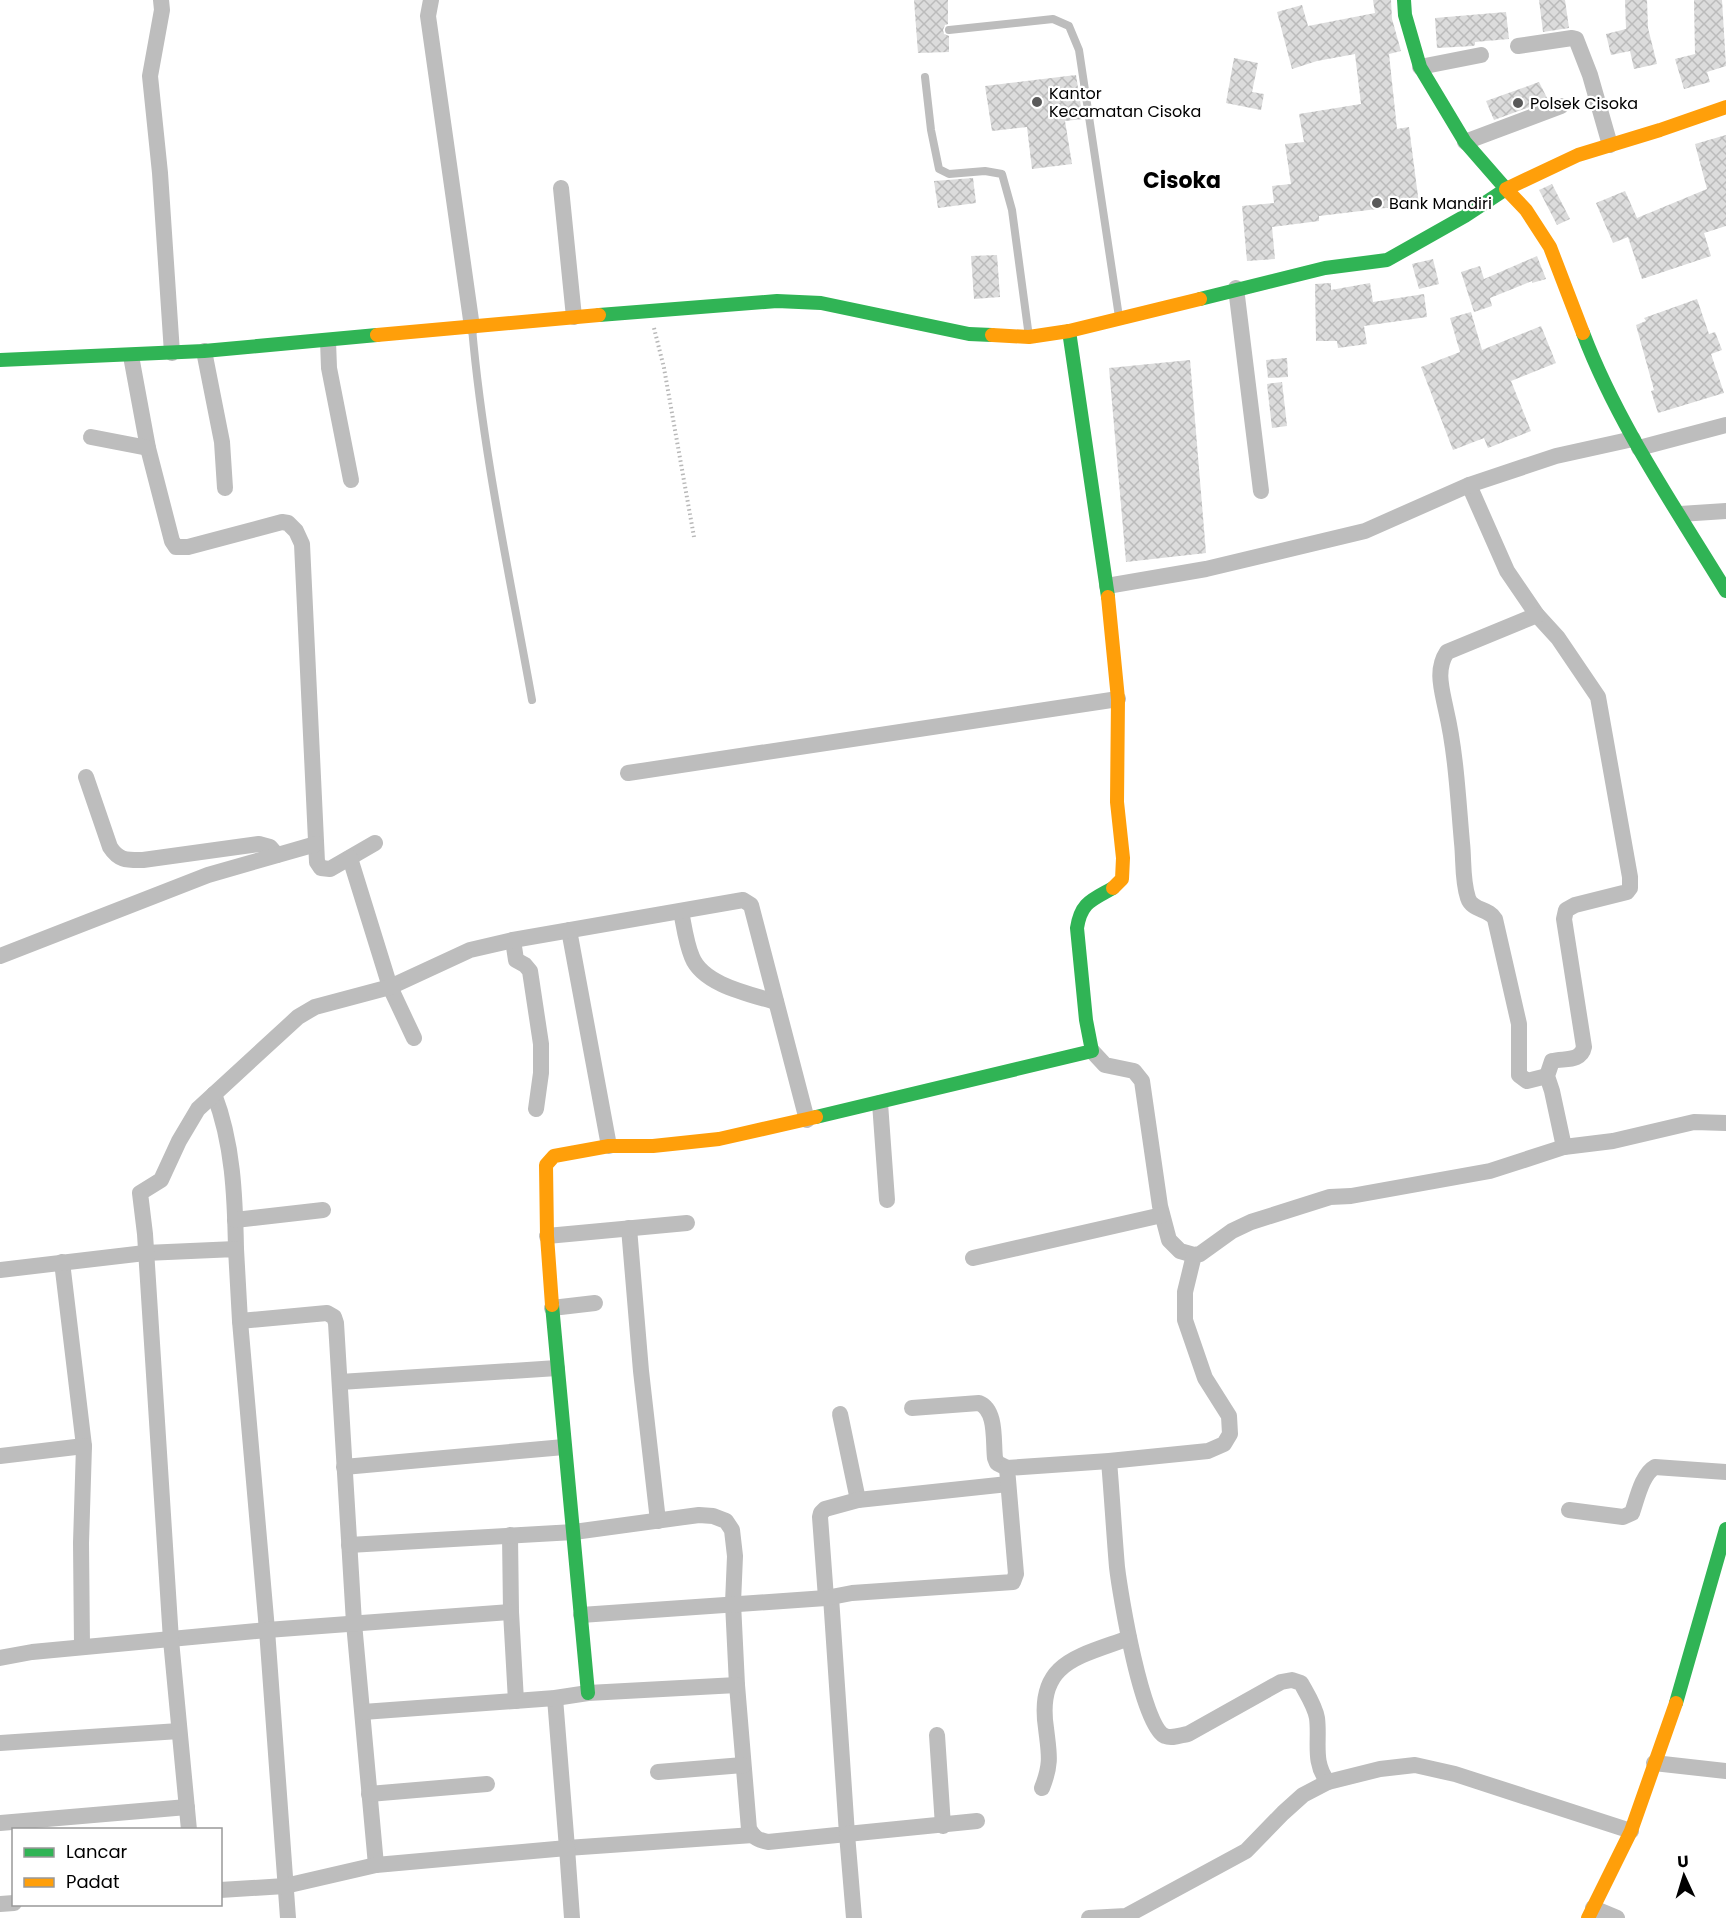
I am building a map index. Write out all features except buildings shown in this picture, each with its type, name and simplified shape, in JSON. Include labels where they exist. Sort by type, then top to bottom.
[{"type":"street","points":[[161,0],[162,10],[150,76],[160,173],[172,353]]},
{"type":"street","points":[[431,0],[428,16],[472,327]]},
{"type":"street","points":[[1404,0],[1405,15],[1420,67],[1465,142],[1526,210],[1550,247],[1594,363],[1636,443],[1726,591]]},
{"type":"street","points":[[1518,46],[1576,39],[1590,75],[1610,146]]},
{"type":"street","points":[[1420,67],[1481,55]]},
{"type":"street","points":[[1465,142],[1561,106]]},
{"type":"street","points":[[0,360],[204,351],[649,310],[777,301],[821,303],[969,334],[1029,337],[1069,331],[1236,288],[1325,268],[1387,260],[1465,216],[1506,189],[1578,155],[1726,107]]},
{"type":"street","points":[[561,188],[574,317]]},
{"type":"street","points":[[1236,288],[1261,491]]},
{"type":"street","points":[[1069,331],[1107,586],[1118,699],[1117,802],[1122,858],[1122,879],[1114,888],[1086,903],[1079,914],[1077,928],[1086,1020],[1092,1052],[1105,1065],[1134,1071],[1142,1081],[1162,1215],[1169,1240],[1180,1251],[1194,1256],[1206,1252],[1232,1231],[1330,1197],[1351,1196],[1490,1171],[1563,1148],[1613,1141],[1694,1122],[1726,1123]]},
{"type":"street","points":[[328,341],[329,368],[351,480]]},
{"type":"street","points":[[204,351],[220,432],[225,488]]},
{"type":"street","points":[[131,356],[148,448],[172,541],[176,547],[188,547],[282,522],[292,525],[302,544],[317,862],[321,868],[330,868],[375,843]]},
{"type":"street","points":[[1107,586],[1206,569],[1365,531],[1469,485],[1556,456],[1726,425]]},
{"type":"street","points":[[91,437],[148,448]]},
{"type":"street","points":[[1469,485],[1508,571],[1537,615],[1558,638],[1598,697],[1606,751],[1621,819],[1630,888],[1622,894],[1575,905],[1566,910],[1564,919],[1584,1047],[1583,1054],[1579,1057],[1552,1061],[1547,1076],[1563,1148]]},
{"type":"street","points":[[1680,514],[1726,512]]},
{"type":"street","points":[[1537,615],[1447,652],[1441,661],[1439,679],[1452,737],[1467,897],[1472,904],[1488,911],[1496,919],[1518,1024],[1519,1075],[1527,1081],[1547,1076]]},
{"type":"street","points":[[628,773],[1118,699]]},
{"type":"street","points":[[86,777],[110,847],[116,855],[128,860],[259,844],[270,847],[277,855]]},
{"type":"street","points":[[0,956],[208,875],[316,844]]},
{"type":"street","points":[[350,858],[390,987],[414,1038]]},
{"type":"street","points":[[189,1828],[171,1640],[140,1193],[161,1180],[189,1122],[198,1109],[298,1017],[315,1007],[390,987],[470,950],[513,940],[743,900],[751,905],[807,1120]]},
{"type":"street","points":[[681,911],[692,957],[699,969],[712,979],[732,988],[776,1002]]},
{"type":"street","points":[[569,930],[609,1146]]},
{"type":"street","points":[[513,940],[516,960],[530,971],[538,1021],[541,1073],[536,1109]]},
{"type":"street","points":[[588,1693],[552,1308],[546,1165],[554,1156],[609,1146],[653,1146],[719,1139],[1092,1052]]},
{"type":"street","points":[[214,1094],[222,1114],[230,1150],[240,1322],[267,1630],[288,1918]]},
{"type":"street","points":[[880,1103],[887,1200]]},
{"type":"street","points":[[235,1220],[323,1210]]},
{"type":"street","points":[[973,1258],[1162,1215]]},
{"type":"street","points":[[548,1236],[687,1223]]},
{"type":"street","points":[[629,1227],[641,1371],[658,1521]]},
{"type":"street","points":[[0,1270],[145,1253],[236,1249]]},
{"type":"street","points":[[854,1918],[829,1597],[820,1513],[829,1507],[858,1500],[1109,1461],[1208,1451],[1224,1444],[1230,1434],[1229,1416],[1205,1378],[1185,1320],[1185,1292],[1194,1256]]},
{"type":"street","points":[[62,1262],[84,1446],[81,1543],[82,1647]]},
{"type":"street","points":[[552,1308],[595,1303]]},
{"type":"street","points":[[240,1322],[301,1314],[331,1314],[336,1323],[354,1623],[376,1865]]},
{"type":"street","points":[[340,1382],[557,1368]]},
{"type":"street","points":[[581,1615],[1013,1582],[1016,1574],[1008,1476],[995,1458],[990,1414],[986,1406],[979,1403],[912,1408]]},
{"type":"street","points":[[840,1414],[858,1500]]},
{"type":"street","points":[[0,1456],[84,1446]]},
{"type":"street","points":[[344,1467],[564,1447]]},
{"type":"street","points":[[1109,1461],[1118,1569],[1129,1638],[1142,1693],[1157,1730],[1165,1736],[1175,1737],[1188,1734],[1281,1682],[1292,1680],[1301,1683],[1317,1717],[1317,1758],[1322,1774],[1328,1782]]},
{"type":"street","points":[[1569,1510],[1623,1517],[1629,1515],[1632,1513],[1646,1476],[1655,1467],[1726,1472]]},
{"type":"street","points":[[349,1545],[574,1532],[699,1515],[713,1516],[726,1521],[732,1530],[735,1556],[733,1604],[737,1685],[749,1829],[753,1835],[759,1840],[768,1842],[977,1821]]},
{"type":"street","points":[[1617,1918],[1591,1913],[1631,1831],[1680,1692],[1726,1531]]},
{"type":"street","points":[[510,1535],[516,1701]]},
{"type":"street","points":[[0,1658],[32,1652],[267,1630],[511,1612]]},
{"type":"street","points":[[1042,1788],[1050,1761],[1043,1711],[1046,1688],[1056,1671],[1082,1656],[1129,1638]]},
{"type":"street","points":[[363,1712],[555,1698],[588,1693],[737,1685]]},
{"type":"street","points":[[555,1698],[572,1918]]},
{"type":"street","points":[[0,1743],[179,1731]]},
{"type":"street","points":[[937,1735],[943,1826]]},
{"type":"street","points":[[1654,1764],[1726,1771]]},
{"type":"street","points":[[658,1772],[743,1765]]},
{"type":"street","points":[[1089,1918],[1126,1916],[1246,1851],[1303,1795],[1328,1782],[1380,1769],[1415,1765],[1455,1774],[1631,1831]]},
{"type":"street","points":[[369,1794],[487,1784]]},
{"type":"street","points":[[0,1823],[187,1807]]},
{"type":"street","points":[[222,1890],[285,1886],[376,1865],[753,1835]]},
{"type":"lane","points":[[949,30],[1053,19],[1069,26],[1079,50],[1119,318]]},
{"type":"lane","points":[[925,77],[939,169],[949,174],[985,171],[1002,174],[1012,210],[1029,337]]},
{"type":"lane","points":[[472,327],[477,388],[532,700]]},
{"type":"path","points":[[649,310],[664,368],[694,537]]},
{"type":"traffic: fast","points":[[1200,299],[1325,268],[1387,260],[1465,216],[1506,189],[1465,142],[1420,67],[1405,15],[1404,0]]},
{"type":"traffic: fast","points":[[599,315],[777,301],[821,303],[969,334],[992,335]]},
{"type":"traffic: fast","points":[[1069,331],[1108,597]]},
{"type":"traffic: fast","points":[[1583,333],[1630,433],[1726,591]]},
{"type":"traffic: fast","points":[[0,360],[204,351],[377,335]]},
{"type":"traffic: fast","points":[[816,1117],[1092,1051],[1086,1020],[1077,928],[1081,912],[1085,907],[1093,899],[1113,888]]},
{"type":"traffic: fast","points":[[552,1305],[588,1693]]},
{"type":"traffic: fast","points":[[1676,1703],[1726,1529]]},
{"type":"traffic: slow","points":[[1583,333],[1550,247],[1526,210],[1506,189],[1578,155],[1726,107]]},
{"type":"traffic: slow","points":[[992,335],[1029,337],[1069,331],[1200,299]]},
{"type":"traffic: slow","points":[[377,335],[599,315]]},
{"type":"traffic: slow","points":[[1108,597],[1118,699],[1117,802],[1123,858],[1122,879],[1113,888]]},
{"type":"traffic: slow","points":[[552,1305],[547,1236],[546,1165],[554,1156],[609,1146],[653,1146],[719,1139],[816,1117]]},
{"type":"traffic: slow","points":[[1588,1918],[1631,1831],[1676,1703]]},
{"type":"place","name":"Kantor Kecamatan Cisoka","points":[[1037,102]]},
{"type":"place","name":"Polsek Cisoka","points":[[1518,103]]},
{"type":"place","name":"Bank Mandiri","points":[[1377,203]]},
{"type":"district","name":"Cisoka","points":[[1182,180]]}]
